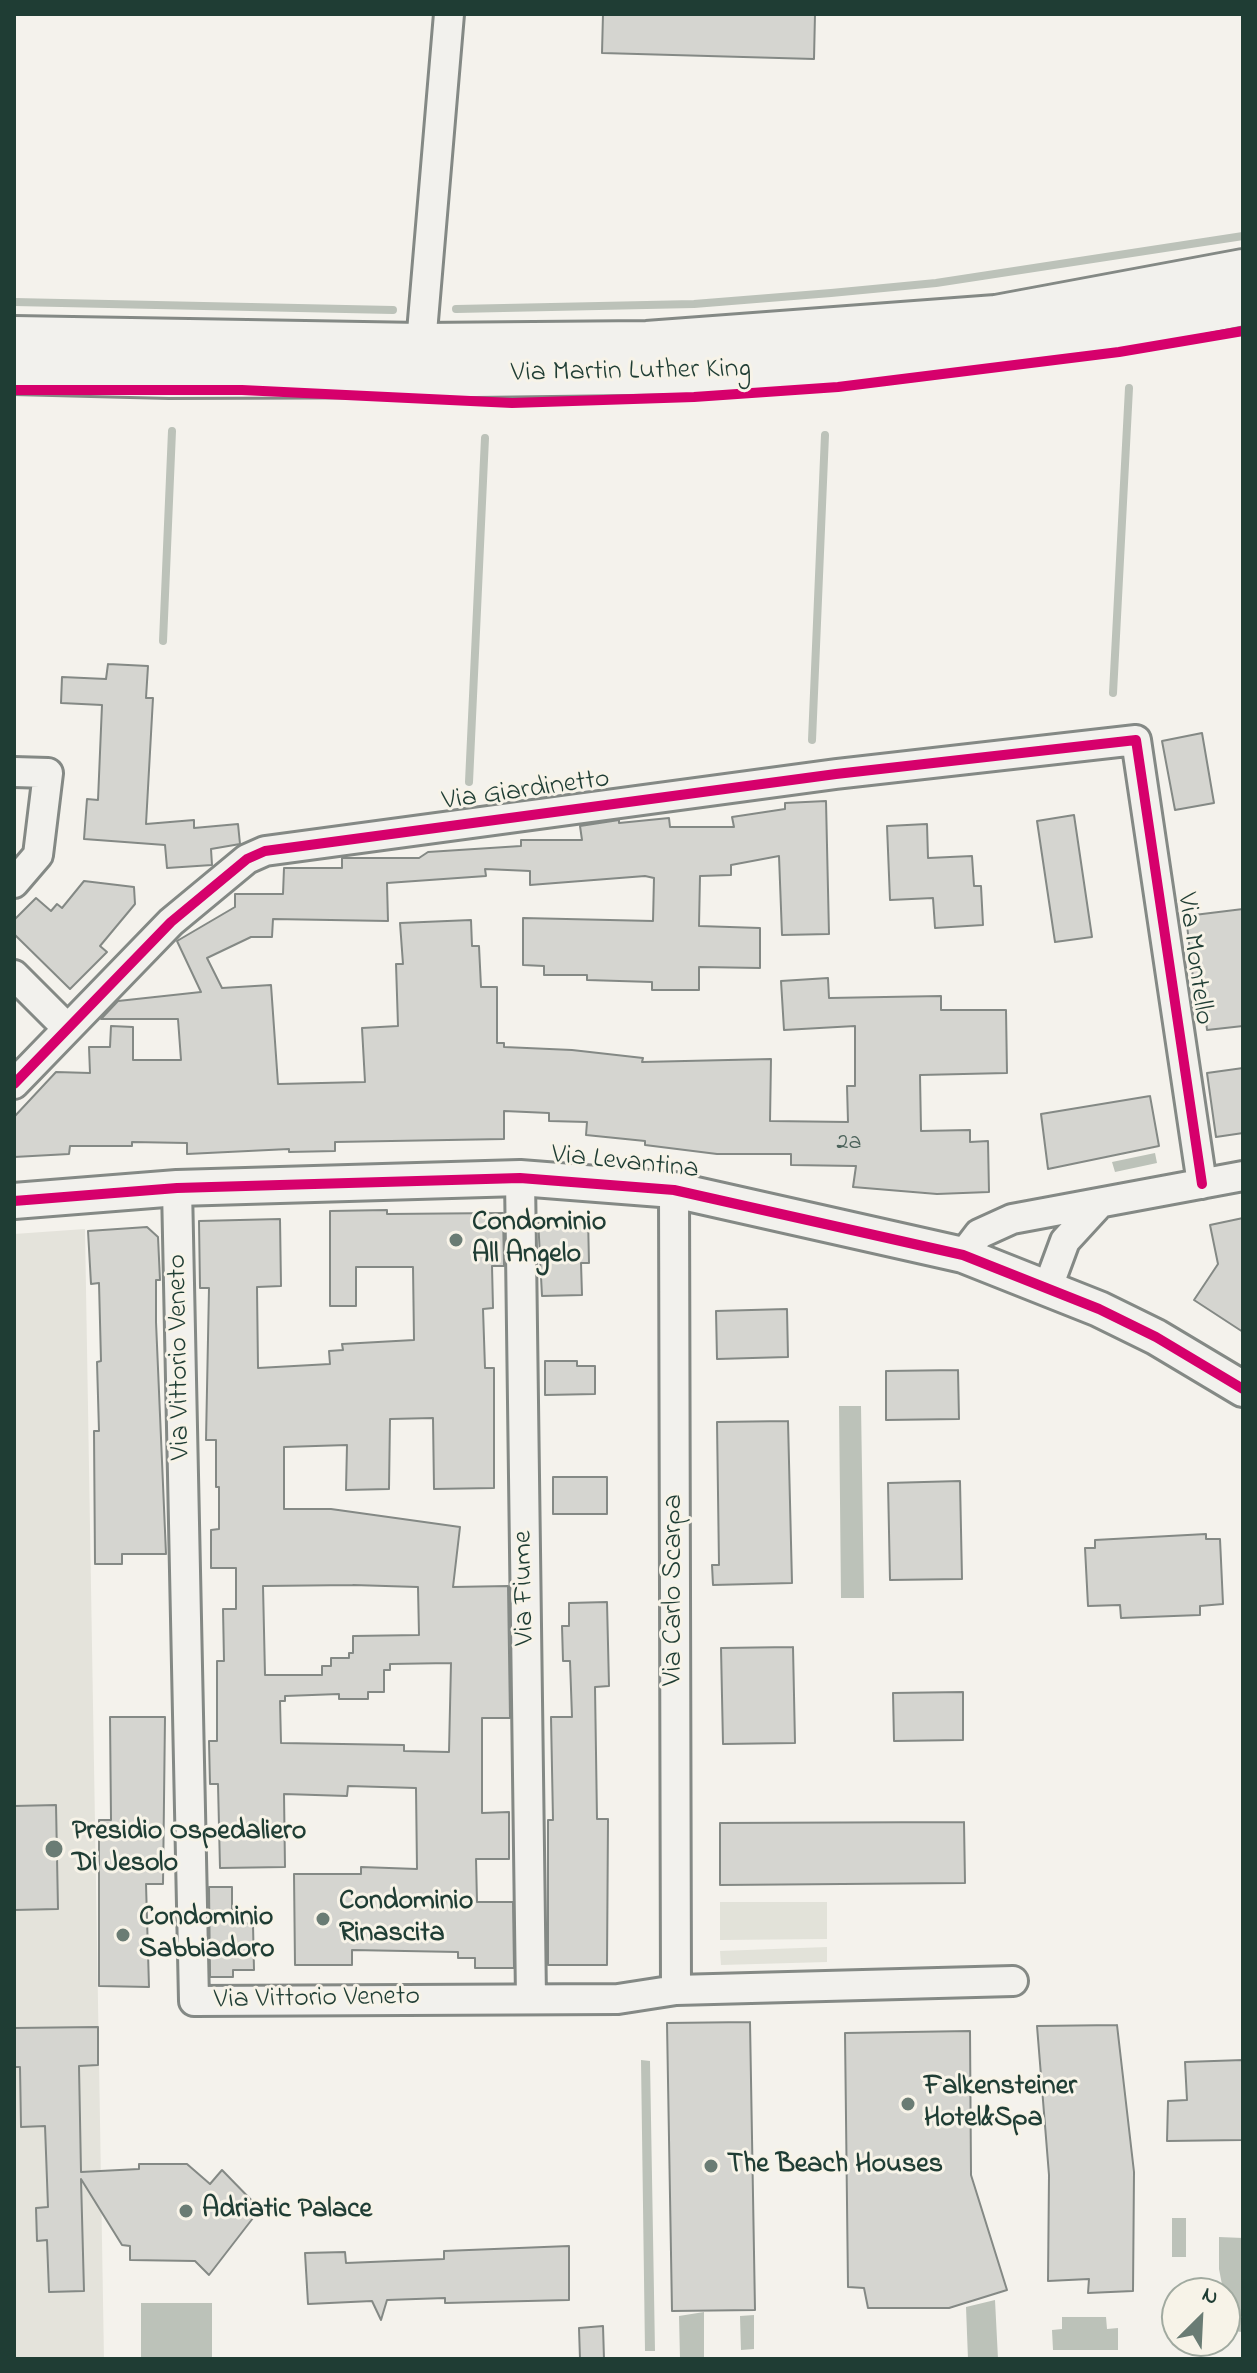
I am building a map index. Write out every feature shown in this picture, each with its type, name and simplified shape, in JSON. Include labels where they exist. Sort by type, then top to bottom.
[{"type":"main road","name":"Via Martin Luther King","points":[[14,337],[421,344],[647,342],[996,316],[1243,270]]},
{"type":"main road","name":"Via Martin Luther King","points":[[14,373],[169,377],[476,376],[824,367],[1084,337],[1243,305]]},
{"type":"street","points":[[421,344],[449,14]]},
{"type":"street","name":"Via Giardinetto","points":[[14,1084],[171,922],[247,859],[265,851],[836,774],[1136,740]]},
{"type":"street","name":"Via Montello","points":[[1136,740],[1202,1184]]},
{"type":"street","points":[[14,772],[48,773],[38,855],[14,883]]},
{"type":"street","points":[[14,975],[67,1028]]},
{"type":"street","points":[[963,1255],[979,1234],[994,1225],[1042,1212],[1243,1176]]},
{"type":"street","name":"Via Levantina","points":[[14,1201],[177,1188],[520,1178],[674,1190],[963,1255],[1048,1287],[1156,1337],[1243,1389]]},
{"type":"street","name":"Via Fiume","points":[[520,1178],[531,1998]]},
{"type":"street","name":"Via Vittorio Veneto","points":[[177,1188],[194,2001],[618,1999],[676,1990],[1013,1981]]},
{"type":"street","name":"Via Carlo Scarpa","points":[[674,1190],[676,1990]]},
{"type":"street","points":[[1048,1287],[1065,1241],[1099,1204]]},
{"type":"shaded area","points":[[1155,1153],[1157,1163],[1115,1172],[1112,1162]]},
{"type":"shaded area","name":"Presidio Ospedaliero Di Jesolo","points":[[85,1229],[104,2359],[14,2359],[14,1234]]},
{"type":"shaded area","points":[[839,1406],[861,1406],[864,1598],[841,1598]]},
{"type":"shaded area","points":[[720,1902],[827,1902],[827,1939],[720,1940]]},
{"type":"shaded area","points":[[827,1947],[827,1962],[721,1965],[720,1951]]},
{"type":"shaded area","points":[[641,2060],[650,2061],[655,2351],[645,2351]]},
{"type":"shaded area","points":[[1172,2218],[1186,2218],[1186,2257],[1172,2257]]},
{"type":"shaded area","points":[[1219,2237],[1243,2238],[1243,2332],[1241,2277],[1221,2277]]},
{"type":"shaded area","points":[[995,2300],[998,2359],[968,2359],[966,2307]]},
{"type":"shaded area","points":[[141,2303],[212,2303],[212,2357],[141,2358]]},
{"type":"shaded area","points":[[704,2312],[704,2359],[680,2359],[679,2316]]},
{"type":"shaded area","points":[[754,2315],[754,2349],[741,2350],[740,2316]]},
{"type":"shaded area","points":[[1062,2317],[1106,2317],[1107,2329],[1118,2328],[1118,2350],[1053,2350],[1052,2330],[1062,2329]]},
{"type":"building","points":[[603,14],[815,14],[814,59],[602,53]]},
{"type":"building","points":[[108,664],[148,666],[146,698],[153,698],[146,824],[194,820],[194,828],[238,824],[240,844],[211,849],[212,865],[167,868],[165,845],[84,839],[87,799],[98,800],[102,705],[61,703],[62,677],[106,679]]},
{"type":"building","points":[[1202,733],[1214,803],[1175,810],[1162,741]]},
{"type":"building","points":[[826,801],[829,934],[782,935],[779,856],[731,865],[731,875],[700,876],[699,926],[760,928],[760,968],[699,967],[699,990],[652,990],[652,982],[587,980],[587,975],[544,975],[544,966],[523,965],[523,918],[653,921],[654,878],[645,876],[530,885],[530,871],[485,869],[486,876],[387,883],[388,921],[273,919],[272,937],[251,937],[207,958],[222,988],[271,985],[278,1084],[365,1082],[362,1028],[398,1026],[396,964],[403,964],[400,923],[471,920],[472,946],[479,946],[481,987],[497,987],[497,1043],[504,1043],[504,1047],[643,1058],[642,1062],[771,1059],[770,1121],[848,1122],[847,1086],[855,1086],[855,1026],[784,1030],[781,981],[828,978],[829,998],[941,996],[941,1010],[1006,1010],[1007,1073],[920,1075],[921,1131],[970,1130],[970,1142],[988,1141],[989,1192],[937,1194],[853,1187],[856,1166],[791,1165],[791,1154],[717,1154],[645,1145],[645,1141],[586,1135],[587,1122],[549,1121],[549,1113],[504,1111],[504,1139],[335,1142],[335,1151],[289,1152],[289,1149],[187,1154],[187,1143],[132,1142],[132,1146],[70,1146],[69,1154],[14,1157],[14,1117],[56,1072],[90,1073],[89,1047],[110,1047],[111,1026],[133,1027],[133,1060],[181,1060],[178,1019],[101,1019],[118,1001],[201,992],[177,941],[235,907],[235,894],[283,894],[284,868],[342,868],[342,858],[419,858],[428,852],[521,846],[521,840],[582,840],[580,826],[619,820],[619,823],[669,818],[670,827],[734,827],[732,817],[785,809],[785,803]]},
{"type":"building","points":[[1074,815],[1092,937],[1055,942],[1037,821]]},
{"type":"building","points":[[927,824],[928,858],[972,856],[974,886],[981,886],[983,925],[935,928],[933,898],[890,900],[887,826]]},
{"type":"building","points":[[84,881],[134,887],[135,904],[100,946],[107,952],[70,989],[14,934],[14,920],[36,898],[51,911],[57,904],[62,908]]},
{"type":"building","points":[[1243,909],[1243,1026],[1207,1030],[1205,1013],[1197,1014],[1186,916]]},
{"type":"building","points":[[1243,1068],[1243,1133],[1216,1137],[1207,1073]]},
{"type":"building","points":[[1150,1096],[1159,1146],[1048,1169],[1041,1114]]},
{"type":"building","points":[[330,1211],[503,1213],[504,1266],[492,1266],[493,1308],[483,1309],[485,1368],[494,1368],[494,1488],[434,1489],[433,1418],[390,1419],[389,1489],[346,1490],[347,1445],[284,1447],[284,1509],[331,1509],[460,1527],[453,1587],[508,1586],[510,1718],[482,1718],[482,1813],[509,1812],[509,1859],[476,1859],[477,1902],[513,1902],[514,1968],[475,1968],[475,1958],[458,1958],[458,1952],[352,1950],[352,1965],[295,1965],[294,1874],[361,1874],[361,1867],[417,1869],[416,1788],[348,1786],[347,1796],[284,1794],[285,1867],[220,1868],[218,1784],[210,1784],[209,1741],[217,1741],[217,1661],[224,1661],[223,1609],[236,1609],[236,1568],[211,1568],[211,1530],[219,1529],[219,1487],[216,1487],[216,1440],[206,1440],[209,1288],[200,1288],[199,1221],[280,1219],[281,1286],[257,1287],[258,1368],[330,1364],[329,1351],[343,1350],[342,1344],[414,1340],[413,1267],[356,1267],[356,1306],[330,1306]],"holes":[[[263,1586],[418,1587],[419,1635],[353,1636],[353,1653],[349,1653],[349,1658],[331,1658],[331,1666],[322,1666],[322,1675],[265,1675]],[[451,1663],[449,1752],[404,1751],[404,1745],[281,1743],[280,1701],[285,1701],[285,1696],[339,1694],[339,1699],[368,1699],[368,1692],[384,1692],[384,1670],[390,1670],[390,1664]]]},
{"type":"building","points":[[588,1217],[589,1263],[581,1263],[582,1295],[542,1296],[538,1218]]},
{"type":"building","points":[[1243,1218],[1243,1332],[1194,1300],[1218,1264],[1210,1225]]},
{"type":"building","points":[[147,1227],[158,1237],[160,1280],[156,1280],[156,1322],[166,1554],[122,1554],[122,1564],[95,1564],[94,1431],[99,1431],[97,1362],[101,1361],[99,1283],[91,1284],[88,1231]]},
{"type":"building","points":[[787,1309],[788,1357],[717,1359],[716,1311]]},
{"type":"building","points":[[545,1361],[577,1361],[577,1366],[595,1366],[595,1394],[545,1395]]},
{"type":"building","points":[[958,1370],[959,1419],[886,1420],[886,1371]]},
{"type":"building","points":[[788,1421],[792,1583],[713,1585],[712,1565],[719,1565],[717,1422]]},
{"type":"building","points":[[553,1477],[607,1477],[607,1514],[553,1514]]},
{"type":"building","points":[[960,1481],[962,1579],[890,1580],[888,1483]]},
{"type":"building","points":[[1206,1534],[1206,1539],[1220,1539],[1223,1604],[1200,1606],[1200,1615],[1121,1618],[1120,1605],[1088,1606],[1085,1548],[1095,1548],[1095,1540]]},
{"type":"building","points":[[607,1602],[609,1686],[595,1687],[597,1819],[608,1819],[607,1965],[548,1965],[548,1820],[553,1820],[551,1717],[572,1717],[570,1661],[563,1661],[562,1626],[569,1626],[569,1603]]},
{"type":"building","points":[[793,1647],[795,1743],[723,1744],[721,1648]]},
{"type":"building","points":[[963,1692],[963,1740],[894,1741],[893,1693]]},
{"type":"building","name":"Condominio Sabbiadoro","points":[[110,1717],[165,1717],[163,1884],[146,1884],[149,1987],[99,1986],[99,1820],[111,1820]]},
{"type":"building","points":[[56,1805],[58,1909],[14,1910],[14,1806]]},
{"type":"building","points":[[964,1822],[965,1883],[720,1885],[720,1823]]},
{"type":"building","points":[[209,1887],[232,1887],[232,1916],[240,1916],[240,1923],[253,1924],[254,1970],[233,1970],[233,1977],[210,1977]]},
{"type":"building","name":"The Beach Houses","points":[[750,2022],[755,2310],[672,2311],[667,2023]]},
{"type":"building","points":[[1117,2025],[1134,2172],[1133,2291],[1088,2293],[1089,2279],[1048,2281],[1049,2175],[1037,2026]]},
{"type":"building","points":[[98,2027],[98,2065],[79,2066],[81,2172],[139,2169],[139,2164],[187,2164],[210,2184],[222,2170],[260,2209],[209,2275],[195,2261],[130,2260],[130,2246],[122,2245],[81,2179],[84,2291],[49,2292],[47,2240],[37,2241],[36,2208],[48,2207],[45,2126],[21,2127],[20,2067],[14,2067],[14,2028]]},
{"type":"building","name":"Falkensteiner Hotel&Spa","points":[[970,2031],[971,2175],[1007,2290],[949,2308],[868,2308],[864,2288],[848,2287],[845,2033]]},
{"type":"building","points":[[1243,2060],[1243,2140],[1167,2141],[1168,2101],[1187,2100],[1185,2062]]},
{"type":"building","points":[[569,2246],[569,2300],[445,2303],[445,2298],[387,2300],[381,2320],[372,2301],[308,2304],[305,2253],[345,2252],[346,2263],[444,2259],[444,2251]]},
{"type":"building","points":[[603,2326],[604,2359],[580,2359],[579,2328]]},
{"type":"waterway","points":[[456,309],[694,304],[831,293],[936,283],[1243,236]]},
{"type":"waterway","points":[[14,302],[393,310]]},
{"type":"waterway","points":[[1113,693],[1129,388]]},
{"type":"waterway","points":[[163,641],[172,431]]},
{"type":"waterway","points":[[812,740],[825,435]]},
{"type":"waterway","points":[[469,782],[485,438]]},
{"type":"cycle path","points":[[14,390],[242,390],[512,403],[694,397],[838,387],[1119,352],[1243,331]]},
{"type":"cycle path","points":[[14,1084],[171,922],[247,859],[265,851],[836,774],[1136,740],[1202,1184]]},
{"type":"cycle path","points":[[14,1201],[177,1188],[520,1178],[674,1190],[963,1255],[1099,1309],[1156,1337],[1243,1389]]},
{"type":"place","name":"Condominio All Angelo","points":[[456,1240]]},
{"type":"place","name":"Presidio Ospedaliero Di Jesolo","points":[[54,1849]]},
{"type":"place","name":"Condominio Rinascita","points":[[323,1919]]},
{"type":"place","name":"Condominio Sabbiadoro","points":[[123,1935]]},
{"type":"place","name":"Falkensteiner Hotel&Spa","points":[[908,2104]]},
{"type":"place","name":"The Beach Houses","points":[[711,2166]]},
{"type":"place","name":"Adriatic Palace","points":[[186,2211]]}]
